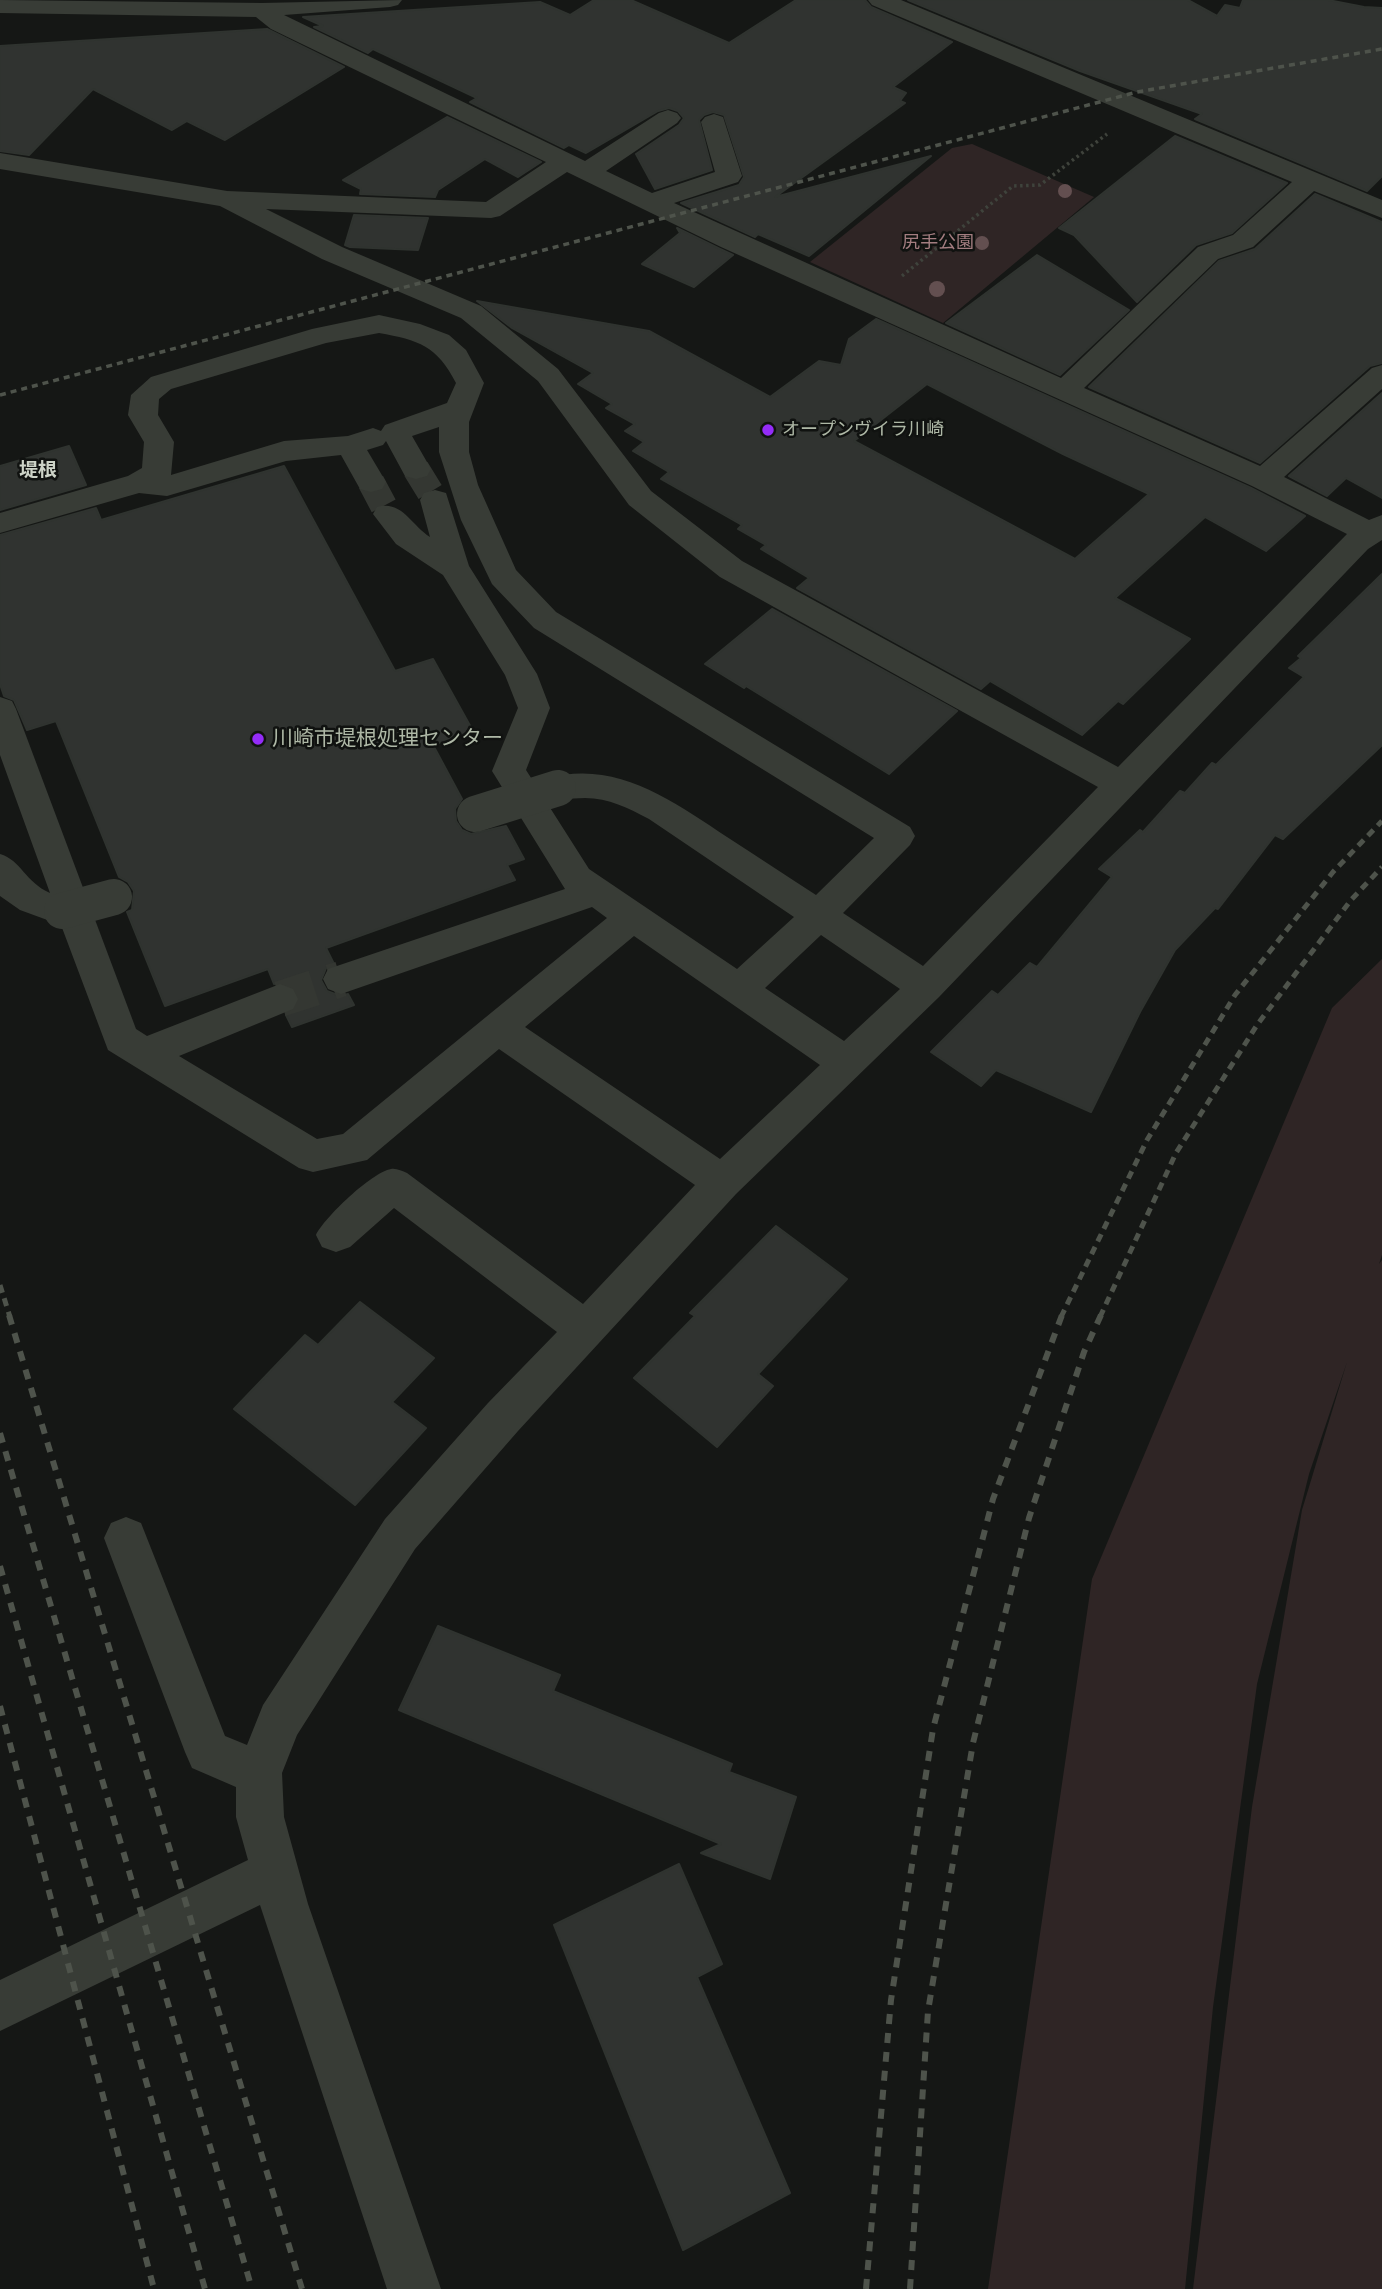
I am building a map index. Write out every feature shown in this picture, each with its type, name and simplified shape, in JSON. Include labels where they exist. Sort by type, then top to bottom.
[{"type":"street","points":[[0,6],[262,10],[390,0]]},
{"type":"street","points":[[880,0],[1382,210]]},
{"type":"street","points":[[262,10],[280,24],[651,202],[869,303],[1263,479],[1373,539],[1123,785],[926,988],[722,1182],[503,1417],[400,1534],[279,1721],[259,1773],[260,1817],[274,1873],[414,2289]]},
{"type":"street","points":[[0,161],[227,199],[491,210],[668,118]]},
{"type":"street","points":[[651,202],[729,176],[714,122]]},
{"type":"street","points":[[1064,391],[1209,253],[1243,241],[1310,180]]},
{"type":"street","points":[[227,199],[332,253],[471,312],[548,375],[640,498],[732,569],[1123,785]]},
{"type":"street","points":[[0,523],[139,483],[157,473],[159,442],[144,415],[145,395],[161,383],[322,335],[379,324],[410,330],[439,341],[456,356],[470,383],[454,422],[454,452],[477,520],[503,576],[545,620],[898,836],[818,916],[739,989]]},
{"type":"street","points":[[1263,479],[1382,374]]},
{"type":"street","points":[[139,483],[167,486],[284,451],[350,445],[457,410]]},
{"type":"street","points":[[395,432],[416,469]]},
{"type":"street","points":[[350,445],[372,482]]},
{"type":"street","points":[[435,500],[454,568],[522,674],[534,708],[509,771],[577,879],[847,1063]]},
{"type":"street","points":[[388,514],[407,537],[454,568]]},
{"type":"street","points":[[496,635],[545,620]]},
{"type":"street","points":[[0,709],[121,1039],[313,1156],[353,1148],[632,917]]},
{"type":"street","points":[[475,814],[558,788],[580,784],[605,786],[634,796],[661,810],[926,988]]},
{"type":"street","points":[[0,867],[7,881],[23,898],[62,911],[114,897]]},
{"type":"street","points":[[341,979],[596,892]]},
{"type":"street","points":[[146,1054],[280,999]]},
{"type":"street","points":[[499,1029],[722,1182]]},
{"type":"street","points":[[335,1235],[393,1185],[586,1330]]},
{"type":"street","points":[[126,1538],[208,1752],[259,1773]]},
{"type":"street","points":[[0,2006],[274,1873]]},
{"type":"path","points":[[869,303],[1013,186],[1040,185],[1141,108]]},
{"type":"green space","name":"尻手公園","points":[[972,144],[1094,197],[943,323],[810,262],[952,148]]},
{"type":"green space","points":[[1382,959],[1382,1255],[1379,1264],[1382,1260],[1382,2289],[1193,2289],[1252,1807],[1302,1510],[1347,1362],[1309,1474],[1257,1684],[1213,2007],[1185,2289],[988,2289],[1092,1579],[1332,1008]]},
{"type":"building","points":[[594,0],[631,0],[729,43],[796,0],[865,0],[871,7],[952,42],[893,87],[906,93],[900,101],[905,103],[775,197],[931,156],[809,256],[758,234],[755,237],[681,203],[739,185],[744,177],[724,115],[713,112],[699,120],[712,170],[655,189],[636,154],[679,125],[684,118],[678,111],[669,108],[658,111],[586,153],[569,145],[564,148],[470,102],[477,98],[373,49],[368,53],[314,27],[323,26],[303,17],[540,2],[570,15]]},
{"type":"building","points":[[908,0],[1188,0],[1217,16],[1225,5],[1240,8],[1243,0],[1328,0],[1382,8],[1382,176],[1367,191],[1195,119],[1202,114],[1080,71]]},
{"type":"building","points":[[267,29],[344,67],[225,140],[187,121],[172,130],[93,89],[29,155],[0,151],[0,46]]},
{"type":"building","points":[[447,117],[541,162],[518,177],[485,159],[438,190],[435,197],[360,194],[361,189],[343,180]]},
{"type":"building","points":[[1175,136],[1287,183],[1232,233],[1196,245],[1137,302],[1074,235],[1059,228]]},
{"type":"building","points":[[1315,194],[1382,222],[1382,363],[1370,366],[1260,463],[1089,387],[1219,261],[1255,249]]},
{"type":"building","points":[[354,215],[428,218],[418,250],[345,245]]},
{"type":"building","points":[[677,228],[733,255],[694,287],[642,264],[680,233]]},
{"type":"building","points":[[1037,255],[1129,310],[1060,375],[946,323]]},
{"type":"building","points":[[477,301],[649,331],[770,397],[819,361],[841,365],[849,339],[876,319],[1251,488],[1305,516],[1266,551],[1205,517],[1115,598],[1190,639],[1123,704],[1118,701],[1082,735],[990,681],[981,689],[797,588],[809,578],[761,549],[766,545],[738,529],[742,525],[661,479],[669,472],[633,451],[644,442],[625,431],[635,424],[606,408],[612,404],[578,384],[593,373],[512,328]],"holes":[[[927,384],[1063,454],[1149,494],[1075,559],[854,441]]]},
{"type":"building","points":[[1382,393],[1382,498],[1346,478],[1327,496],[1289,476]]},
{"type":"building","points":[[69,446],[86,485],[0,510],[0,466]]},
{"type":"building","name":"川崎市堤根処理センター","points":[[284,466],[395,671],[433,659],[473,731],[433,745],[462,799],[455,809],[456,821],[462,830],[471,834],[506,826],[524,859],[507,865],[515,880],[326,948],[334,964],[326,968],[321,980],[327,991],[340,996],[348,994],[354,1005],[292,1027],[286,1015],[295,1010],[300,998],[294,987],[281,982],[274,984],[268,969],[165,1006],[127,912],[132,910],[134,891],[128,882],[119,877],[56,721],[27,730],[14,700],[4,696],[0,684],[0,535],[96,508],[101,520]]},
{"type":"building","points":[[1382,574],[1382,745],[1283,839],[1275,835],[1218,909],[1215,908],[1175,950],[1140,1012],[1091,1112],[996,1070],[981,1086],[931,1052],[992,991],[998,995],[1030,963],[1037,967],[1112,877],[1099,869],[1140,830],[1143,832],[1180,791],[1185,793],[1212,763],[1216,765],[1304,677],[1289,668]]},
{"type":"building","points":[[772,609],[957,711],[889,774],[746,686],[744,688],[705,664]]},
{"type":"building","points":[[776,1226],[847,1279],[758,1374],[773,1386],[717,1447],[634,1378],[695,1316],[690,1313]]},
{"type":"building","points":[[360,1302],[434,1358],[392,1402],[426,1428],[355,1505],[234,1409],[305,1335],[318,1345]]},
{"type":"building","points":[[438,1626],[560,1675],[553,1691],[732,1764],[729,1772],[796,1797],[770,1879],[701,1853],[721,1844],[399,1710]]},
{"type":"building","points":[[679,1864],[722,1964],[697,1977],[790,2193],[683,2250],[554,1925]]},
{"type":"tunnel","points":[[416,469],[435,500]]},
{"type":"tunnel","points":[[371,482],[388,514]]},
{"type":"tunnel","points":[[280,999],[341,979]]},
{"type":"railway","points":[[0,395],[1137,92],[1382,49]]},
{"type":"railway","points":[[1061,1317],[1147,1140],[1235,995],[1333,872],[1382,821]]},
{"type":"railway","points":[[1100,1317],[1176,1153],[1257,1025],[1351,900],[1382,867]]},
{"type":"railway","points":[[0,1285],[10,1317]]},
{"type":"railway","points":[[9,1315],[302,2289]]},
{"type":"railway","points":[[866,2289],[891,2000],[933,1729],[993,1499],[1062,1315]]},
{"type":"railway","points":[[910,2289],[928,2011],[973,1743],[1029,1518],[1084,1352],[1101,1315]]},
{"type":"railway","points":[[0,1433],[252,2289]]},
{"type":"railway","points":[[0,1566],[205,2289]]},
{"type":"railway","points":[[0,1706],[154,2289]]},
{"type":"place","name":"オープンヴイラ川崎","points":[[768,430]]},
{"type":"place","name":"川崎市堤根処理センター","points":[[258,739]]},
{"type":"district","name":"堤根","points":[[38,470]]}]
